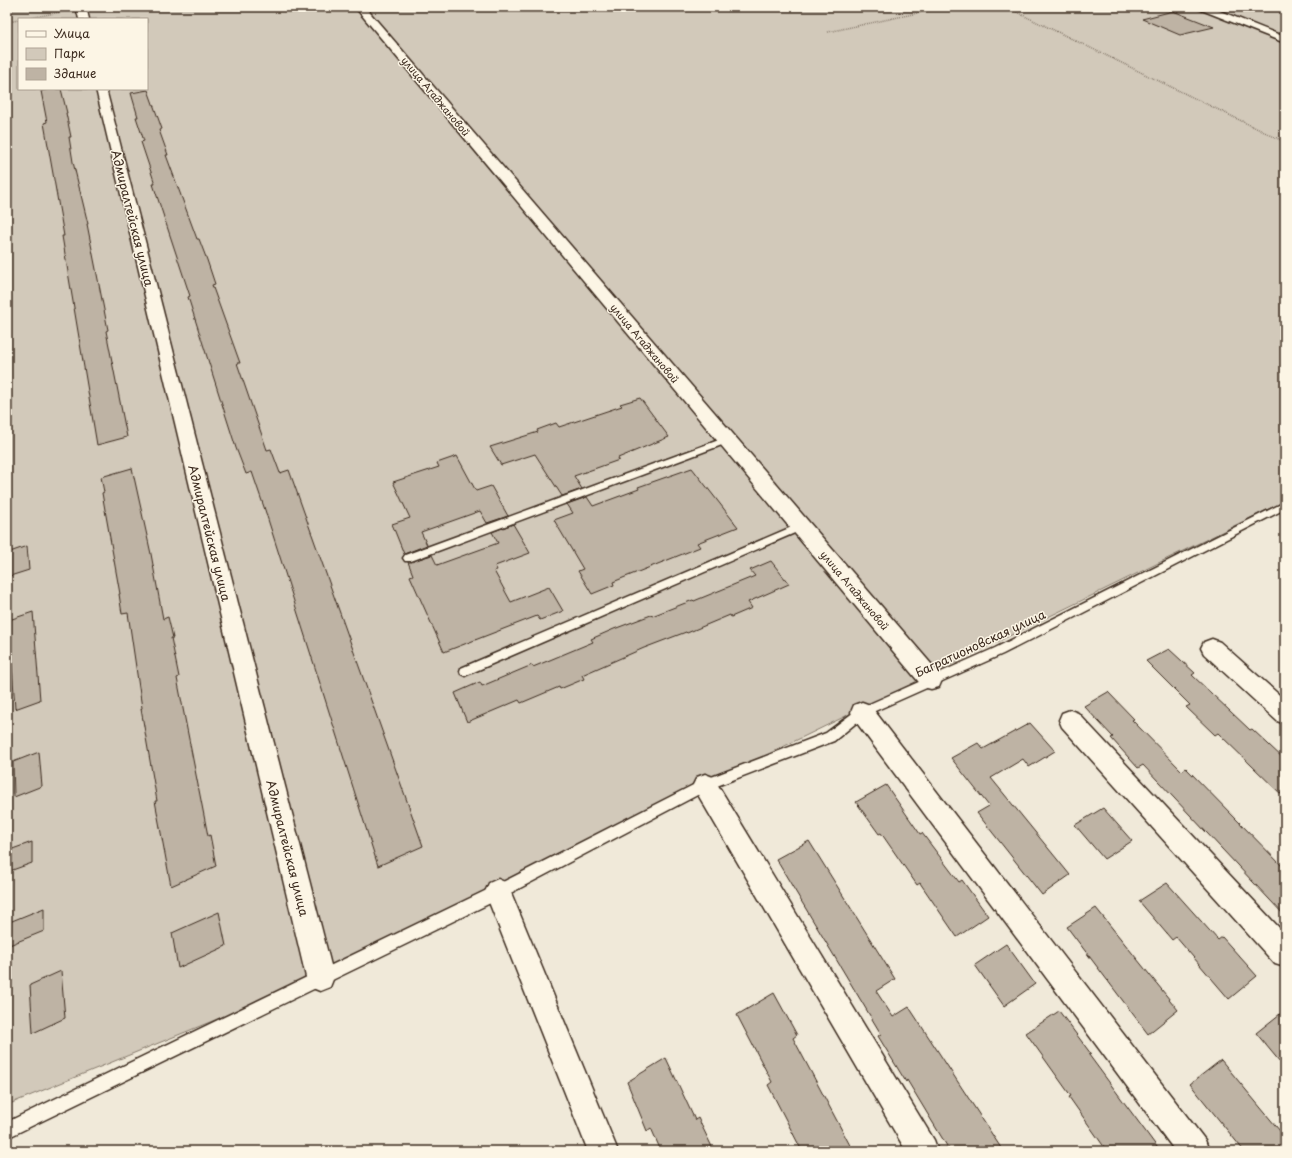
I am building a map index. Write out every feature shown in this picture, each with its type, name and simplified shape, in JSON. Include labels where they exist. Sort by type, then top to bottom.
[{"type":"street","points":[[81,7],[84,18]]},
{"type":"street","name":"улица Агаджановой","points":[[360,7],[931,680]]},
{"type":"street","points":[[1202,7],[1285,40]]},
{"type":"street","name":"Адмиралтейская улица","points":[[101,90],[320,977]]},
{"type":"street","points":[[1212,648],[1285,714]]},
{"type":"street","points":[[862,712],[1194,1151]]},
{"type":"street","points":[[1070,720],[1285,954]]},
{"type":"street","points":[[705,785],[923,1151]]},
{"type":"street","points":[[498,892],[603,1151]]},
{"type":"lane","points":[[408,558],[727,440]]},
{"type":"lane","name":"Багратионовская улица","points":[[7,1130],[498,892],[705,785],[830,737],[862,712],[999,651],[1285,505]]},
{"type":"lane","points":[[466,671],[801,527]]},
{"type":"path","points":[[828,32],[946,7]]},
{"type":"path","points":[[1006,7],[1285,142]]},
{"type":"path","points":[[31,18],[60,13],[67,10]]},
{"type":"path","points":[[7,22],[18,20]]},
{"type":"green space","points":[[7,7],[1285,7],[1285,501],[705,785],[320,977],[7,1105]]},
{"type":"building","points":[[1173,11],[1214,27],[1180,35],[1142,19]]},
{"type":"building","points":[[61,90],[67,113],[73,162],[88,224],[108,330],[106,331],[127,437],[97,445],[62,236],[64,236],[44,123],[47,122],[41,91]]},
{"type":"building","points":[[148,90],[162,129],[159,130],[168,155],[166,155],[197,239],[199,239],[207,260],[215,284],[212,285],[240,363],[237,363],[267,450],[271,449],[280,473],[289,470],[423,846],[378,866],[265,510],[252,472],[246,474],[236,448],[188,297],[190,296],[153,184],[155,184],[141,142],[144,141],[136,117],[138,117],[131,93]]},
{"type":"building","points":[[640,398],[669,437],[618,458],[619,460],[574,476],[582,489],[562,496],[535,454],[501,465],[490,447],[538,432],[537,430],[556,423],[559,427],[622,406],[620,404]]},
{"type":"building","points":[[457,456],[476,491],[491,486],[508,516],[487,523],[480,511],[421,532],[427,545],[404,554],[392,524],[410,518],[393,482],[439,467],[437,463]]},
{"type":"building","points":[[132,468],[151,554],[163,619],[168,617],[173,638],[171,638],[179,677],[177,678],[208,836],[210,835],[216,866],[171,886],[155,801],[157,801],[141,709],[128,613],[122,614],[120,594],[102,493],[104,492],[101,477]]},
{"type":"building","points":[[692,468],[738,527],[697,543],[700,547],[613,582],[614,585],[592,594],[578,571],[583,569],[554,520],[573,513],[567,504],[587,497],[593,506],[639,489],[638,487]]},
{"type":"building","points":[[513,524],[530,553],[495,566],[497,570],[494,571],[511,602],[549,587],[563,611],[540,620],[537,616],[444,652],[410,576],[413,575],[408,562],[432,555],[437,565],[498,543],[492,532]]},
{"type":"building","points":[[27,546],[29,570],[7,577],[7,553]]},
{"type":"building","points":[[771,561],[789,584],[748,602],[752,608],[644,648],[582,675],[584,679],[560,689],[559,687],[521,703],[519,700],[467,722],[455,693],[480,682],[482,686],[532,665],[533,667],[593,642],[591,639],[614,629],[693,600],[694,601],[755,576],[750,570]]},
{"type":"building","points":[[33,612],[40,700],[15,709],[9,620]]},
{"type":"building","points":[[1169,649],[1195,673],[1192,675],[1250,730],[1252,729],[1285,760],[1285,798],[1218,733],[1215,735],[1186,707],[1190,705],[1146,661]]},
{"type":"building","points":[[1108,692],[1134,719],[1132,720],[1182,771],[1186,768],[1285,869],[1285,916],[1143,765],[1138,768],[1111,738],[1113,737],[1084,706]]},
{"type":"building","points":[[1030,723],[1055,751],[1029,767],[1023,759],[991,778],[1070,875],[1042,895],[977,813],[989,806],[951,758],[978,743],[983,749]]},
{"type":"building","points":[[39,752],[42,786],[14,797],[13,762]]},
{"type":"building","points":[[886,785],[920,834],[922,833],[959,882],[962,880],[988,916],[957,937],[920,883],[917,885],[881,833],[879,834],[856,802]]},
{"type":"building","points":[[1103,808],[1132,841],[1104,859],[1075,825]]},
{"type":"building","points":[[809,841],[895,979],[876,991],[893,1017],[909,1007],[1003,1151],[950,1151],[907,1080],[906,1082],[878,1036],[881,1034],[776,859]]},
{"type":"building","points":[[32,842],[32,863],[7,872],[7,851]]},
{"type":"building","points":[[1167,883],[1218,940],[1222,937],[1257,976],[1229,999],[1176,937],[1172,940],[1139,901]]},
{"type":"building","points":[[44,908],[44,931],[7,946],[7,923]]},
{"type":"building","points":[[1096,908],[1178,1010],[1148,1034],[1067,927]]},
{"type":"building","points":[[219,912],[226,946],[178,968],[172,933]]},
{"type":"building","points":[[1006,944],[1035,984],[1004,1006],[975,965]]},
{"type":"building","points":[[61,971],[65,1018],[33,1033],[30,985]]},
{"type":"building","points":[[774,993],[797,1035],[793,1038],[853,1151],[802,1151],[768,1085],[772,1082],[737,1015]]},
{"type":"building","points":[[1285,1010],[1285,1068],[1256,1033]]},
{"type":"building","points":[[1059,1011],[1091,1054],[1089,1055],[1160,1151],[1107,1151],[1069,1097],[1071,1096],[1026,1033]]},
{"type":"building","points":[[666,1058],[695,1120],[698,1118],[714,1151],[661,1151],[651,1128],[647,1131],[627,1082]]},
{"type":"building","points":[[1221,1060],[1285,1137],[1285,1151],[1244,1151],[1190,1084]]}]
